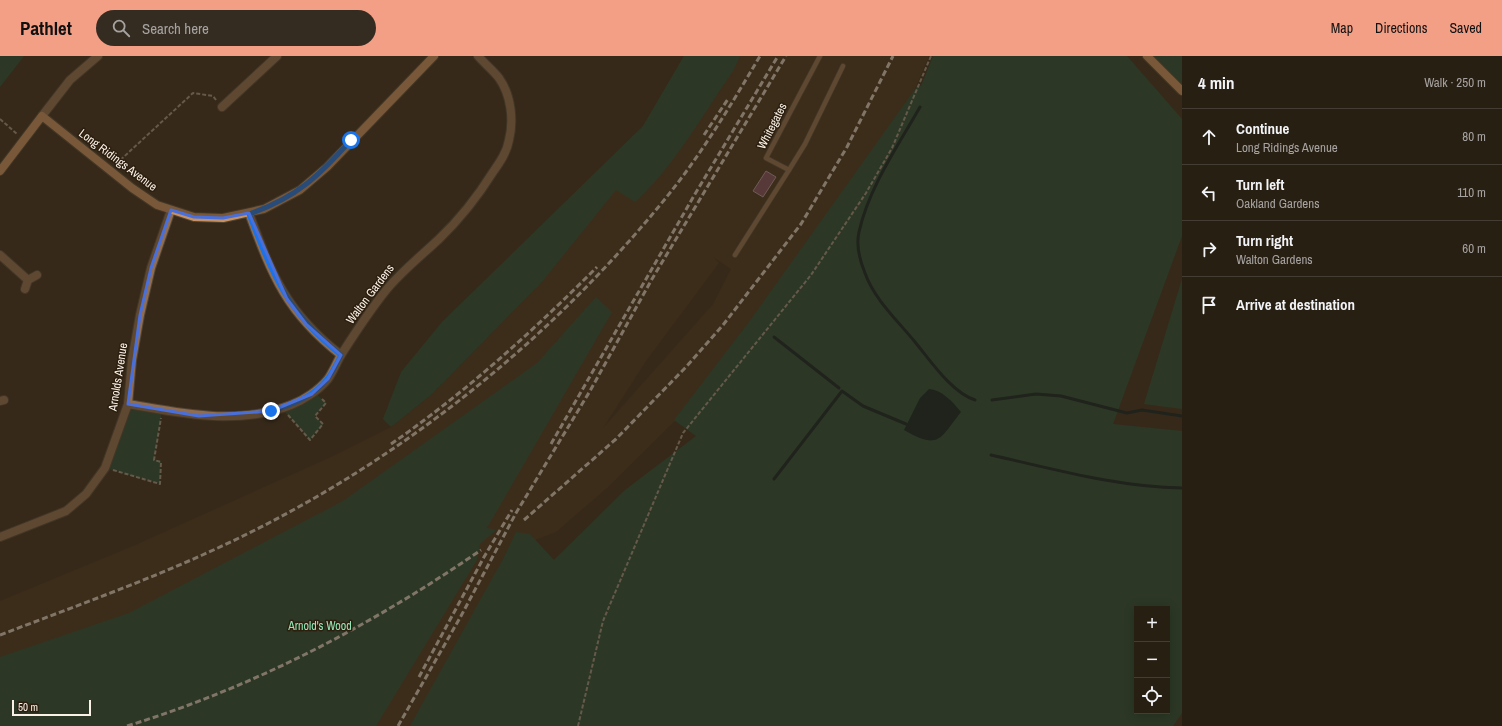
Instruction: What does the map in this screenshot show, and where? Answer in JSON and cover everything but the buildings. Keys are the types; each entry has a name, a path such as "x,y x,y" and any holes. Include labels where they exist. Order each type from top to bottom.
{"street":[{"path":"0,171 70,80 98,56"},
{"path":"222,107 277,56"},
{"name":"Long Ridings Avenue","path":"42,116 157,205 194,216 224,218 249,214 264,209 300,190 327,167 434,56"},
{"name":"Walton Gardens","path":"128,404 162,411 199,416 252,414 291,405 314,392 328,379 341,355 386,290 406,268 459,218 476,197 503,158 512,127 507,93 498,78 478,56"},
{"path":"1147,56 1182,91"},
{"name":"Arnolds Avenue","path":"0,537 66,511 86,494 105,468 128,404 140,315 151,268 171,210"},
{"path":"249,214 275,278 287,299 306,324 323,341 341,355"},
{"path":"0,255 28,280"},
{"path":"25,289 28,280 37,275"}],"lane":[{"name":"Whitegates","path":"789,170 766,158 820,56"},
{"path":"735,255 805,144 843,66"}],"path":[{"path":"578,726 604,621 683,433 811,275 866,193 892,148 931,56"},
{"path":"110,170 193,93 213,96 222,107"},
{"path":"0,119 24,139"},
{"path":"284,407 286,414 310,440 323,424 315,416 326,403 314,392"},
{"path":"105,468 160,484 161,462 154,460 162,411"}],"highlighted area":[{"path":"171,210 194,217 223,218 249,213 287,299 306,324 341,355 328,379 312,394 271,411 199,416 128,404 140,315 151,268"}],"shaded area":[{"path":"684,56 929,56 901,121 715,381 607,488 556,532 527,543 412,726 0,726 0,601 133,546 331,457 391,427 431,395 541,283 643,126","holes":["713,257 731,269 713,304 603,428 646,361 719,263"]}],"green space":[{"path":"0,56 24,56 0,87"},
{"path":"684,56 740,56 733,71 663,173 635,202 616,190 541,283 431,395 391,427 383,419 401,372 442,322 643,126"},
{"path":"933,56 1127,56 1182,119 1182,236 1113,424 1182,431 1182,713 1173,726 410,726 503,559 516,532 530,534 554,560 625,490 696,436 674,420 749,322 918,85 921,86"},
{"path":"1147,56 1182,56 1182,91"},
{"path":"1182,279 1182,409 1144,404"},
{"name":"Arnold's Wood","path":"596,297 612,312 487,528 496,530 480,544 477,560 376,726 0,726 0,657 129,613 343,501 537,363"},
{"path":"314,392 326,403 315,416 323,424 310,440 286,413 284,407"},
{"path":"128,404 162,411 154,459 161,462 160,484 105,468"}],"water":[{"path":"929,389 943,394 961,412 943,435 937,439 925,440 904,430 920,398"}],"waterway":[{"path":"920,107 885,167 870,199 859,232 859,253 869,283 880,301 942,375 958,391 975,400"},
{"path":"774,337 839,388"},
{"path":"774,479 842,391 863,406 906,424"},
{"path":"992,400 1036,394 1061,396 1127,413 1142,410 1182,416"},
{"path":"991,455 1110,481 1158,487 1182,488"}],"railway":[{"path":"0,635 152,577 241,537 302,505 360,470 417,432 471,391 524,347 573,300 620,251 665,199 691,165 727,111 760,56"},
{"path":"551,444 695,194 778,56"},
{"path":"398,726 461,616 516,513 590,391 652,279 786,56"},
{"path":"524,520 616,439 686,367 723,325 801,224 847,147 893,56"},
{"path":"704,135 728,99"},
{"path":"391,444 445,404 498,360 597,267"},
{"path":"419,677 484,557 512,510"},
{"path":"127,726 221,693 311,652 398,604 481,550"}],"route":[{"path":"271,411 291,405 312,394 328,379 341,355 323,341 306,324 287,299 275,278 249,214 264,209 300,190 327,167 351,140"}]}
